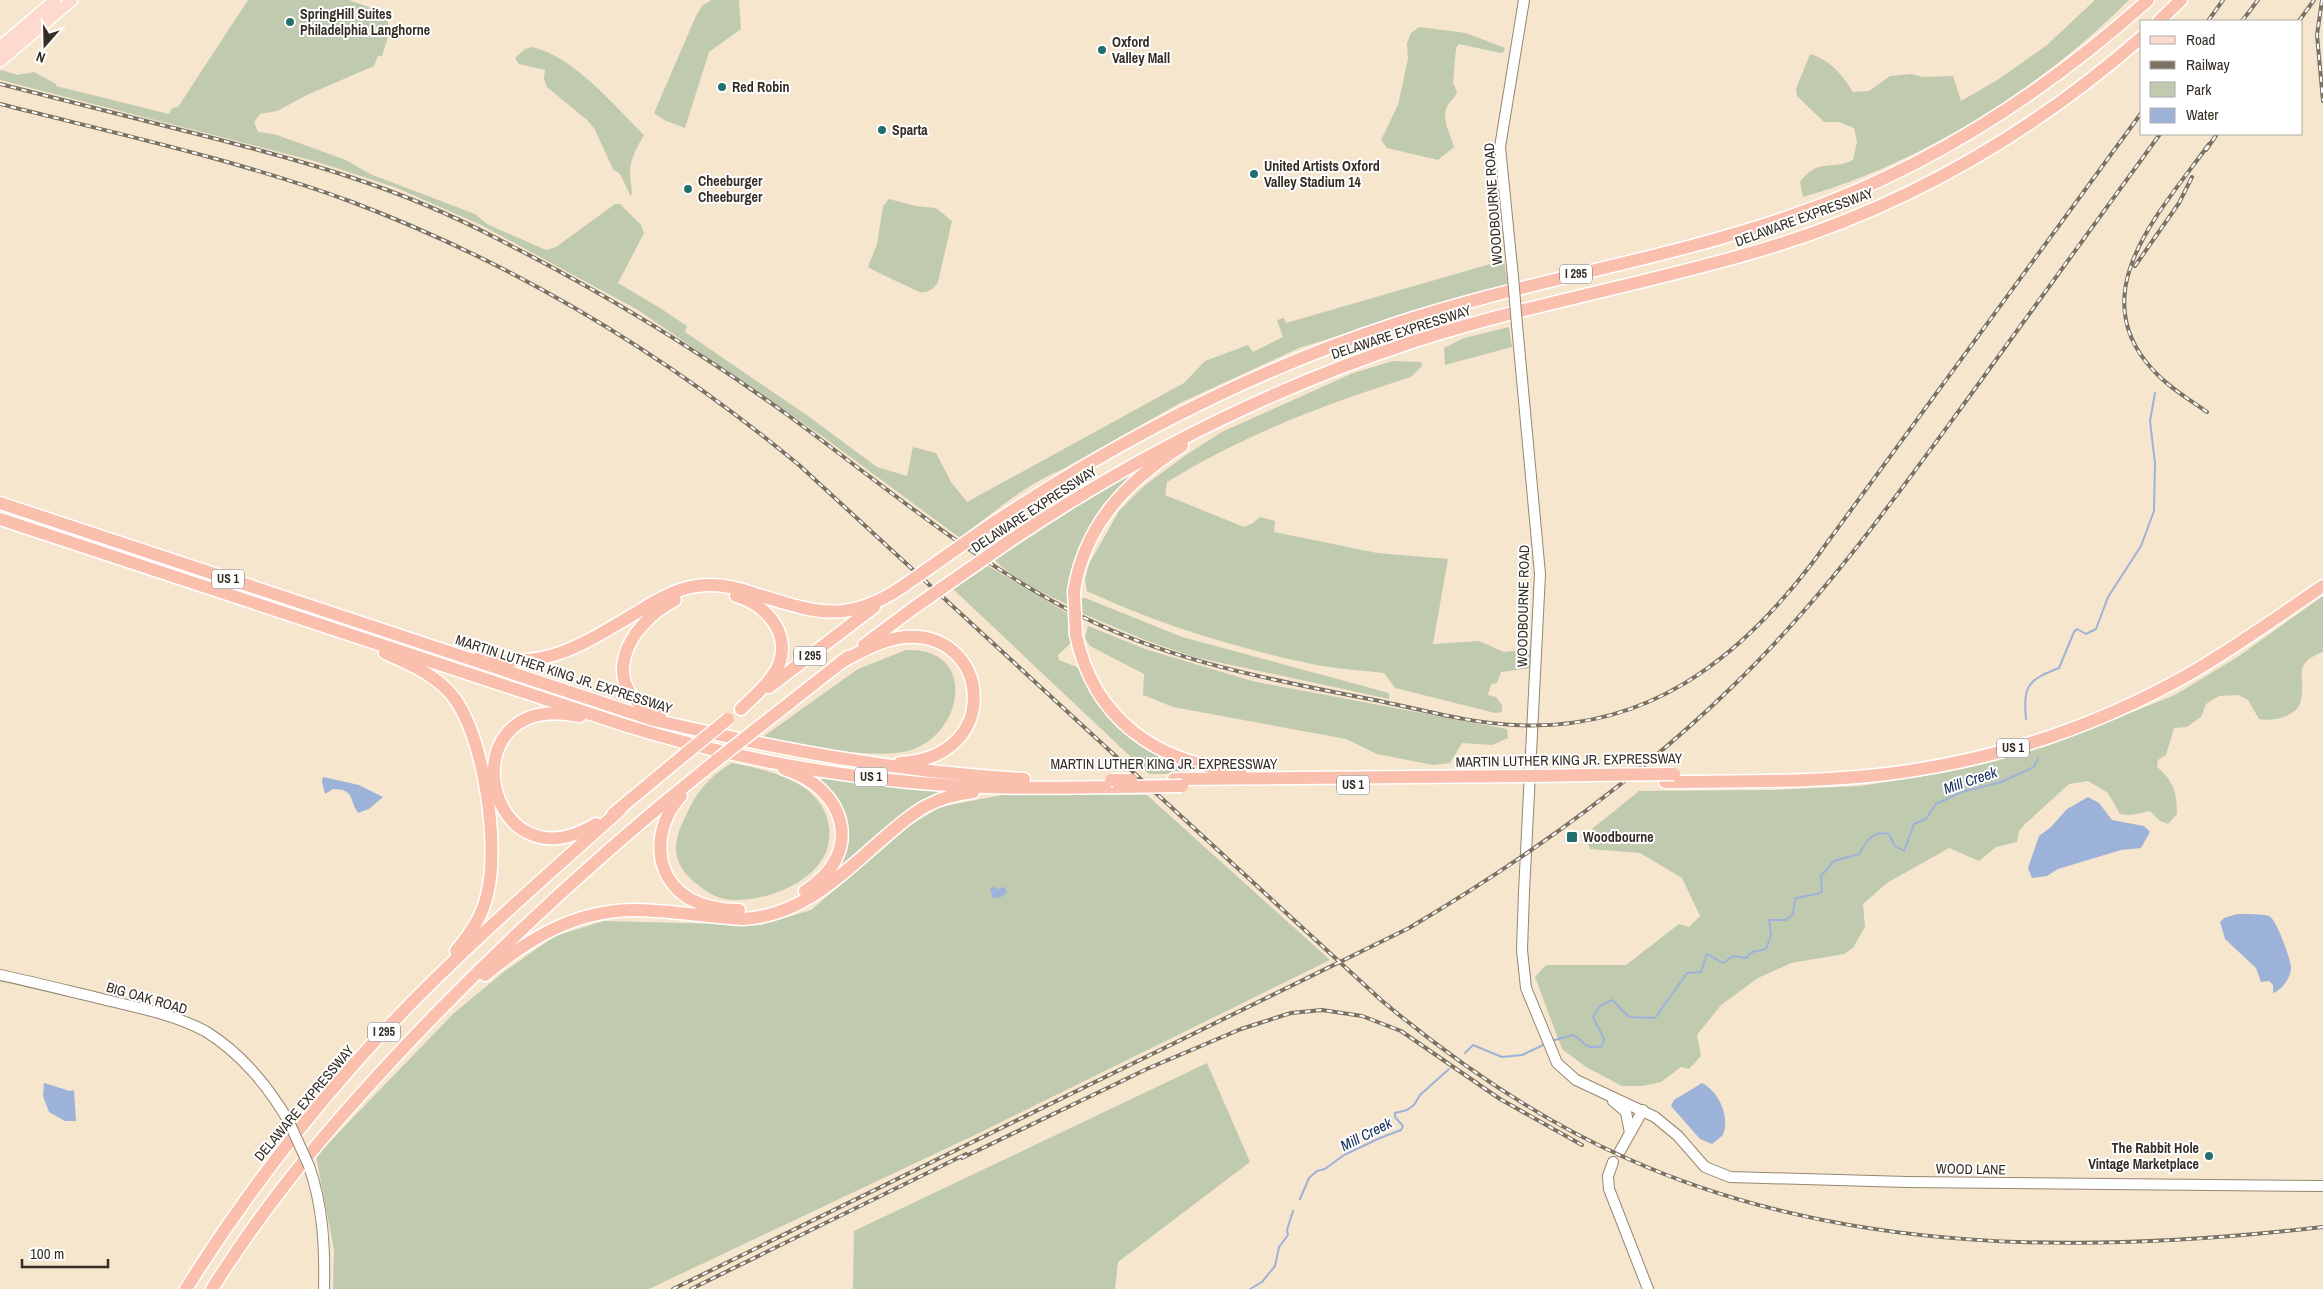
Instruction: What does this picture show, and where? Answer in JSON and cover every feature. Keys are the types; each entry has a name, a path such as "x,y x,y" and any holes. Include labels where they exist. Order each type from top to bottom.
{"highway":[{"name":"DELAWARE EXPRESSWAY","path":"186,1289 232,1218 274,1161 356,1062 413,1002 517,903 620,810 728,719 897,590 989,526 1056,482 1147,430 1227,390 1306,356 1437,311 1760,226 1816,207 1893,175 1971,133 2018,103 2087,54 2148,0"},
{"path":"2160,20 2181,0"},
{"name":"DELAWARE EXPRESSWAY","path":"714,762 841,662 915,607 1011,540 1128,467 1243,408 1325,373 1440,333 1744,255 1860,215 1932,182 2021,130 2084,85 2140,39"},
{"path":"1243,408 1156,463 1113,502 1089,540 1078,570 1074,591 1076,635 1085,668 1102,698 1123,724 1147,743 1166,753 1196,764 1289,778"},
{"path":"0,500 30,513"},
{"name":"MARTIN LUTHER KING JR. EXPRESSWAY","path":"0,503 616,709 685,727 776,748 868,764 1009,779 1115,783"},
{"name":"MARTIN LUTHER KING JR. EXPRESSWAY","path":"0,519 624,725 743,756 874,777 1001,787 1115,783 1530,779"},
{"name":"MARTIN LUTHER KING JR. EXPRESSWAY","path":"1178,783 1289,778 1670,778 1811,773 1873,768 1941,758 2022,738 2093,713 2168,678 2228,642 2323,577"},
{"path":"426,644 498,660 529,661 548,658 575,648 664,596 679,590 704,585 735,588 798,607 824,612 854,610 897,590"},
{"name":"MARTIN LUTHER KING JR. EXPRESSWAY","path":"1670,778 1804,780 1867,776 1943,765 2017,747 2096,719 2172,684 2226,652 2323,586"},
{"path":"685,727 649,711 638,702 626,685 622,669 627,646 641,625 661,608 682,597 712,592 740,597 758,606 776,624 782,646 780,662 770,679 741,709"},
{"path":"332,629 413,665 439,682 463,712 474,737 480,758 490,841 491,871 487,896 478,920 470,934 413,1002"},
{"path":"841,662 888,641 905,637 926,638 952,652 964,666 972,684 974,696 972,715 964,732 952,746 940,754 922,761 868,764"},
{"path":"620,810 574,835 554,838 536,835 520,827 504,810 495,793 492,773 494,760 503,741 515,727 532,717 551,713 566,714 624,725"},
{"path":"714,762 674,803 664,821 660,846 664,869 680,891 702,904 735,910 769,907 806,891 830,870 840,846 839,818 828,795 812,781 790,771 743,756"},
{"name":"I 295","path":"212,1289 293,1173 353,1103 431,1020 488,961 557,896 635,827 714,762"},
{"path":"431,1020 517,949 564,924 594,915 623,911 743,918 781,912 819,892 924,806 948,796 1001,787"}],"main road":[{"path":"0,47 55,0"},
{"path":"0,61 72,0"},
{"name":"WOODBOURNE ROAD","path":"1524,0 1500,147 1540,574 1524,892 1523,973 1530,1001 1557,1063 1576,1080 1643,1110"},
{"name":"BIG OAK ROAD","path":"0,974 140,1008 194,1026 219,1041 243,1062 270,1092 289,1122 317,1188 322,1218 324,1289"},
{"path":"1598,1090 1626,1112 1630,1133"},
{"path":"1620,1151 1643,1110"},
{"name":"WOOD LANE","path":"1643,1110 1678,1136 1705,1167 1730,1177 1914,1182 2323,1186"},
{"path":"1613,1162 1608,1176 1609,1189 1648,1289"}],"green space":[{"path":"248,0 349,0 388,14 388,26 391,27 382,56 378,56 374,66 309,94 277,111 260,114 254,122 258,132 274,134 346,160 370,174 475,214 487,224 546,250 556,247 615,204 620,204 641,225 644,233 618,283 687,326 685,332 808,416 877,467 907,476 913,447 936,453 951,482 967,502 1184,383 1205,361 1248,345 1253,352 1283,337 1277,320 1284,318 1286,323 1504,260 1508,287 1433,306 1299,348 1180,403 1035,483 1009,500 960,538 822,436 638,310 481,225 397,188 318,162 0,80 0,71 2,70 17,75 34,72 56,84 56,86 169,114 172,108 178,107"},
{"path":"711,0 739,0 741,29 709,52 685,128 664,120 654,113 696,16 702,6"},
{"path":"2095,0 2129,0 2058,63 2019,92 1978,118 1936,143 1892,164 1848,182 1803,197 1800,182 1807,174 1819,167 1839,165 1853,160 1857,142 1854,128 1839,122 1824,122 1797,96 1796,89 1810,54 1824,60 1835,68 1853,92 1869,91 1890,76 1911,74 1923,77 1953,76 1961,101 1999,79 2047,45"},
{"path":"1419,27 1466,33 1505,48 1504,52 1500,53 1459,44 1456,48 1453,83 1457,92 1448,105 1445,115 1454,147 1438,160 1387,148 1381,140 1398,105 1408,59 1407,43 1411,33"},
{"path":"533,47 564,61 579,72 644,135 631,163 631,197 620,174 613,169 594,128 547,87 544,79 545,70 519,64 515,58 525,49"},
{"path":"889,199 916,206 936,208 952,221 938,282 933,289 920,292 868,267 877,244 883,206"},
{"path":"1509,327 1512,347 1445,365 1444,348 1464,338"},
{"path":"1393,361 1421,362 1422,366 1411,377 1347,398 1285,422 1225,450 1167,482 1165,495 1244,527 1260,517 1275,521 1274,532 1377,553 1448,559 1433,644 1479,641 1504,652 1532,649 1531,668 1501,672 1497,683 1491,684 1488,695 1496,697 1502,705 1502,712 1495,713 1395,688 1384,673 1321,666 1226,643 1141,614 1087,591 1085,579 1089,564 1119,511 1144,486 1186,455 1222,432 1353,373"},
{"path":"1159,457 1107,504 1070,606 1021,580 995,560 1113,483"},
{"path":"988,566 1069,614 1073,641 1058,655 1059,660 1082,669 1098,701 1187,766 1186,774 1149,774 953,589"},
{"path":"2323,596 2323,652 2307,661 2303,666 2301,700 2295,711 2284,717 2264,720 2259,719 2248,700 2238,695 2219,696 2206,704 2201,717 2187,727 2174,728 2166,755 2158,760 2157,767 2171,783 2175,793 2177,814 2168,824 2160,821 2150,811 2131,815 2120,814 2108,793 2088,781 2069,784 2024,825 2019,831 2017,842 1996,847 1979,861 1949,848 1887,883 1863,904 1865,927 1853,948 1844,954 1791,963 1758,978 1721,1005 1697,1035 1701,1056 1689,1069 1681,1067 1661,1082 1642,1086 1622,1086 1586,1067 1562,1049 1535,977 1546,965 1626,965 1679,924 1689,927 1700,916 1682,878 1640,853 1590,849 1587,841 1592,829 1639,791 1775,790 1860,786 1937,774 1989,763 2050,745 2175,695 2236,658"},
{"path":"1081,598 1182,637 1389,693 1389,699 1194,657 1145,640 1079,612"},
{"path":"1088,626 1145,649 1252,681 1507,729 1508,738 1492,745 1462,743 1450,763 1433,765 1377,754 1346,739 1173,707 1143,695 1144,674 1090,646 1085,638"},
{"path":"906,650 929,653 945,662 953,676 955,692 952,710 943,727 929,741 911,750 879,754 858,753 760,739 858,669"},
{"path":"732,763 772,772 798,784 818,801 825,813 829,833 826,850 817,866 804,878 787,888 749,899 731,900 719,898 703,889 684,871 676,853 678,833 696,797 714,776"},
{"path":"822,778 955,792 823,885 845,833 820,782"},
{"path":"1007,794 1147,795 1330,960 981,1132 649,1289 333,1289 334,1250 316,1156 453,1014 505,971 555,936 604,921 761,925 811,910 911,825 940,807"},
{"path":"1207,1063 1250,1162 1118,1262 1115,1289 853,1289 854,1231"}],"water":[{"path":"323,777 359,785 383,797 369,809 358,813 350,796 345,791 333,789 325,794 322,782"},
{"path":"2088,797 2099,803 2112,820 2144,826 2150,832 2141,848 2121,850 2058,869 2047,876 2032,878 2028,868 2039,836 2051,827 2067,809"},
{"path":"992,886 998,889 1005,887 1007,893 999,898 993,898 990,890"},
{"path":"2237,914 2269,916 2276,924 2291,969 2287,980 2276,992 2273,993 2273,985 2269,981 2261,982 2256,968 2225,939 2220,922 2224,918"},
{"path":"44,1083 70,1091 74,1090 76,1121 65,1121 49,1112 43,1096"},
{"path":"1702,1083 1718,1098 1724,1113 1725,1128 1723,1135 1712,1144 1700,1139 1671,1106 1674,1100"}],"waterway":[{"name":"Mill Creek","path":"2026,719 2026,698 2030,685 2040,676 2059,668 2077,629 2086,634 2096,629 2108,597 2141,546 2154,511 2155,463 2150,421 2155,393"},
{"name":"Mill Creek","path":"1551,1041 1573,1035 1585,1045 1591,1047 1602,1046 1604,1039 1593,1017 1600,1006 1612,1000 1629,1017 1655,1018 1687,973 1701,972 1707,954 1723,963 1733,956 1746,958 1752,952 1766,949 1771,935 1769,920 1786,920 1793,914 1795,899 1822,892 1821,876 1834,861 1859,854 1867,841 1874,835 1883,833 1889,834 1895,846 1904,851 1914,824 1926,819 1936,804 1962,792 2001,782 2034,767 2038,758"},
{"name":"Mill Creek","path":"1465,1053 1473,1045 1502,1057 1522,1055 1543,1045"},
{"name":"Mill Creek","path":"1300,1199 1309,1178 1317,1171 1325,1169 1344,1155 1401,1130 1403,1126 1395,1117 1395,1113 1407,1110 1414,1105 1420,1095 1449,1069"},
{"name":"Mill Creek","path":"1250,1289 1262,1282 1275,1266 1279,1247 1288,1235 1287,1230 1293,1211"}],"railway":[{"path":"2209,20 2223,0"},
{"path":"2243,20 2258,0"},
{"path":"2300,20 2314,0"},
{"path":"2322,0 2317,35 2323,101"},
{"path":"0,84 236,144 348,176 421,203 494,237 570,277 682,343 754,391 936,526 1011,577 1091,621 1126,636 1198,661 1235,671 1433,713 1514,725 1561,724 1605,717 1646,703 1684,684 1720,659 1753,631 1784,598 1813,562 2140,115"},
{"path":"0,104 222,160 352,202 413,227 530,283 642,349 748,424 799,465 1381,1000 1438,1045 1498,1088 1593,1143 1626,1158 1709,1190 1794,1214 1881,1230 1969,1239 2058,1243 2235,1236 2323,1227"},
{"path":"673,1289 1409,928 1537,846 1618,786 1696,721 1733,686 1765,654 1825,587 1908,481 2159,135"},
{"path":"2206,150 2216,135"},
{"path":"2207,412 2172,387 2153,370 2133,341 2124,311 2127,281 2136,252 2152,224 2209,144"},
{"path":"2135,266 2179,203 2192,177"},
{"path":"962,1158 1149,1068 1241,1029 1291,1013 1322,1010 1362,1016 1401,1031 1500,1099 1582,1145"},
{"path":"691,1289 966,1154"}],"place":[{"name":"SpringHill Suites Philadelphia Langhorne","path":"290,22"},
{"name":"Oxford Valley Mall","path":"1102,50"},
{"name":"Red Robin","path":"722,87"},
{"name":"Sparta","path":"882,130"},
{"name":"United Artists Oxford Valley Stadium 14","path":"1254,174"},
{"name":"Cheeburger Cheeburger","path":"688,189"},
{"name":"Woodbourne","path":"1572,837"},
{"name":"The Rabbit Hole Vintage Marketplace","path":"2209,1156"}]}
